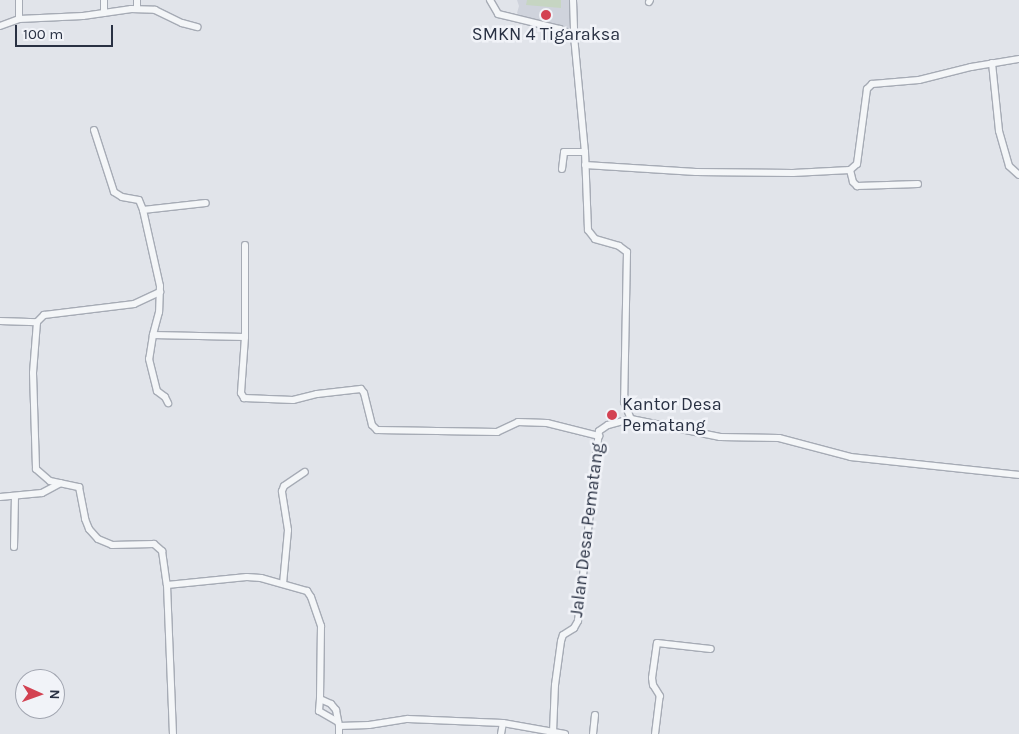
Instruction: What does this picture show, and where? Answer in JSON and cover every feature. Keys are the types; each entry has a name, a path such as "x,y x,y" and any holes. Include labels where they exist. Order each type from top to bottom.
{"street":[{"path":"19,0 19,19"},
{"path":"104,0 104,13"},
{"path":"137,0 137,9"},
{"path":"490,0 498,14 560,29 574,36"},
{"path":"573,0 574,36 585,152 588,230 595,239 619,246 627,252 624,402 631,419 720,438 779,438 851,457 1019,475"},
{"path":"0,26 19,19 30,20 137,9 161,11 182,24 197,27"},
{"path":"585,165 696,172 793,173 850,170 857,164 867,89 872,84 919,80 992,63 1019,59"},
{"path":"992,63 999,131 1009,166 1019,175"},
{"path":"94,130 114,192 122,197 139,200 143,210 160,292 159,312 148,353 157,391 168,404"},
{"path":"562,169 564,152 585,152"},
{"path":"850,170 852,182 858,186 918,184"},
{"path":"143,210 206,203"},
{"path":"245,245 245,337 241,393 244,398 293,400 317,394 360,389 364,393 372,425 377,430 497,432 513,423 524,422 547,424 598,436"},
{"path":"160,292 134,304 44,315 37,322 32,373 34,465 46,479 77,486 81,489 85,519 89,529 98,539 112,545 154,544 159,546 164,556 167,585 173,734"},
{"path":"0,321 37,322"},
{"path":"153,335 245,337"},
{"name":"Jalan Desa Pematang","path":"553,732 555,685 561,641 563,635 574,628 578,621 599,431 631,419"},
{"path":"283,584 288,530 282,491 284,486 305,472"},
{"path":"0,497 42,493 61,483"},
{"path":"14,547 15,496"},
{"path":"167,585 247,577 307,591 319,618 321,645 319,711 338,724 369,725 402,719 503,723 535,732 565,734"},
{"path":"655,734 660,696 652,678 657,643 711,649"},
{"path":"320,699 331,704 336,710 339,734"},
{"path":"593,734 595,715"},
{"path":"501,734 503,723"}],"shaded area":[{"name":"SMKN 4 Tigaraksa","path":"517,0 570,0 571,29 560,29 523,18 517,13 519,6"}],"green space":[{"path":"527,0 561,0 561,8 526,5"}],"place":[{"name":"SMKN 4 Tigaraksa","path":"546,15"},
{"name":"Kantor Desa Pematang","path":"612,415"}]}
